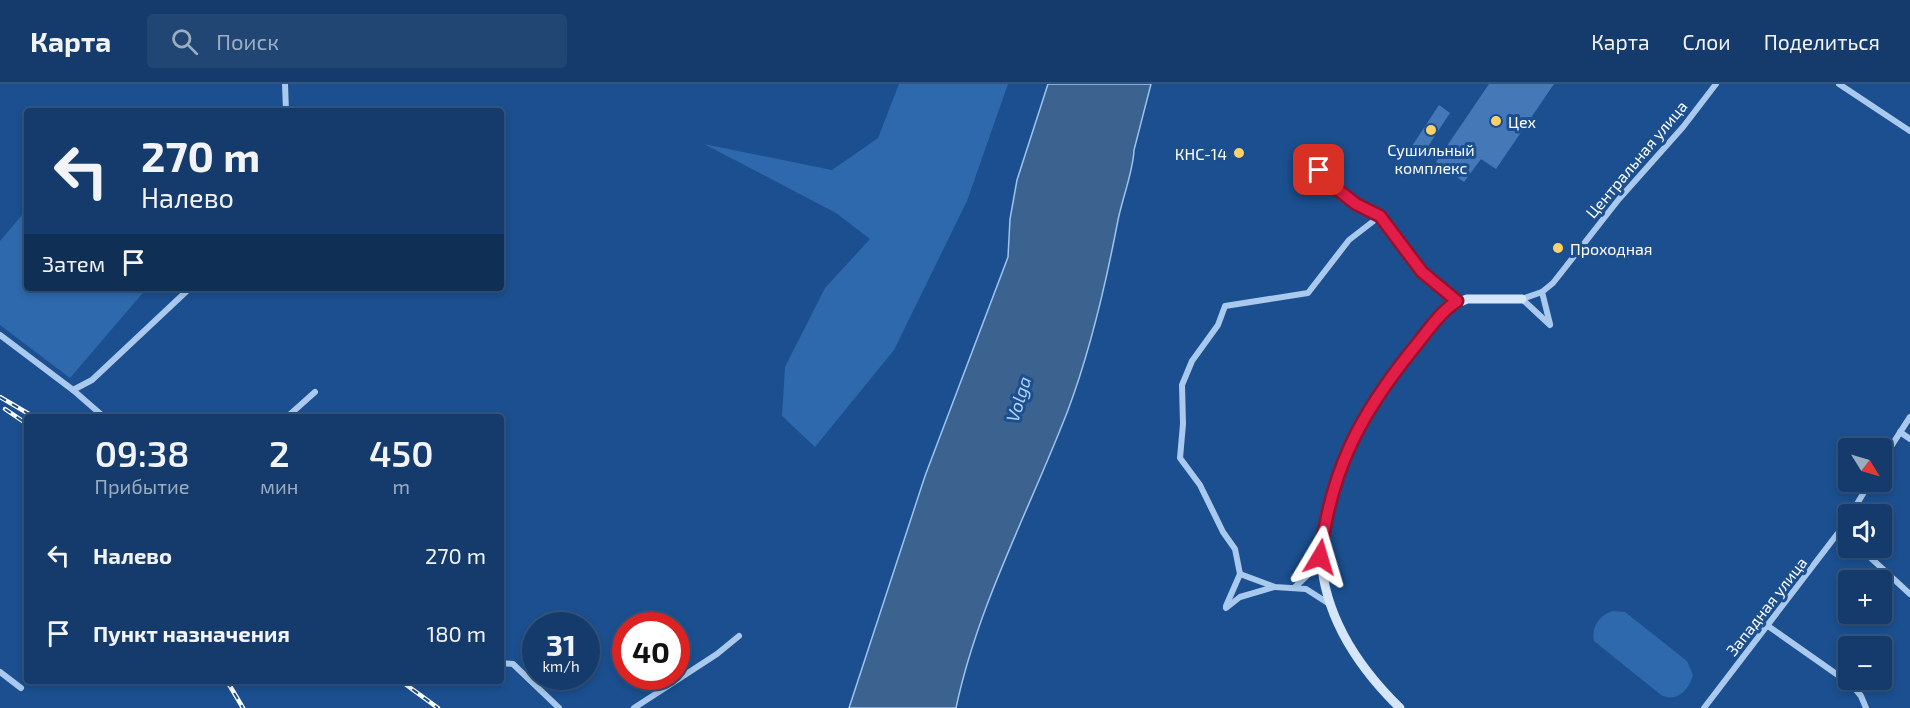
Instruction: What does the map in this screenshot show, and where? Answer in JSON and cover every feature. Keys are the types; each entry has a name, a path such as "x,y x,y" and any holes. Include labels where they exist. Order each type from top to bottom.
{"street":[{"path":"285,84 286,108"},
{"name":"Центральная улица","path":"1457,301 1522,299 1542,292 1568,267 1619,199 1683,127 1716,84"},
{"path":"1839,84 1910,131"},
{"path":"1295,587 1313,570 1320,557 1330,499 1358,427 1384,386 1438,318 1457,301 1422,272 1380,216 1356,204 1329,183 1319,170"},
{"path":"1332,605 1306,590 1295,587 1275,587 1240,597 1226,608 1240,574 1235,549 1223,532 1200,485 1180,458 1182,385 1191,361 1218,325 1225,306 1308,293 1349,240 1380,216"},
{"path":"73,390 92,380 187,291"},
{"path":"1522,299 1550,325 1542,292"},
{"path":"0,335 73,390 101,414"},
{"path":"290,414 315,392"},
{"path":"1892,445 1910,417"},
{"path":"1900,432 1910,439"},
{"name":"Западная улица","path":"1704,708 1838,536"},
{"path":"1320,557 1332,605 1345,642 1368,675 1400,708"},
{"path":"1871,558 1910,594"},
{"path":"1240,574 1275,587"},
{"path":"1768,626 1852,685 1861,696 1866,708"},
{"path":"634,708 717,654 739,636"},
{"path":"504,663 513,664 559,708"},
{"path":"0,672 21,688"}],"shaded area":[{"path":"899,84 1008,84 967,201 894,350 815,447 782,416 785,367 825,288 870,239 836,213 704,144 832,170 878,138"},
{"path":"24,213 24,291 144,291 70,378 0,325 0,241"},
{"path":"1612,611 1625,612 1687,661 1693,675 1681,694 1672,697 1661,695 1594,641 1593,636 1597,623"}],"water":[{"name":"Volga","path":"1048,84 1151,84 1103,292 1084,363 1068,410 977,631 956,708 849,708 925,476 1008,257 1010,219 1017,180"}],"building":[{"name":"Цех","path":"1489,84 1554,84 1496,169 1481,159 1464,182 1436,162"},
{"name":"Сушильный комплекс","path":"1439,105 1450,113 1423,154 1412,146"}],"railway":[{"path":"0,397 29,414"},
{"path":"5,409 24,422"},
{"path":"229,684 243,708"},
{"path":"405,684 438,708"}],"place":[{"name":"Цех","path":"1496,121"},
{"name":"Сушильный комплекс","path":"1431,130"},
{"name":"КНС-14","path":"1239,153"},
{"name":"Проходная","path":"1558,248"}],"route":[{"path":"1319,170 1329,183 1356,204 1380,216 1401,247 1422,272 1457,301 1438,318 1384,386 1358,427 1330,499 1320,557"}]}
